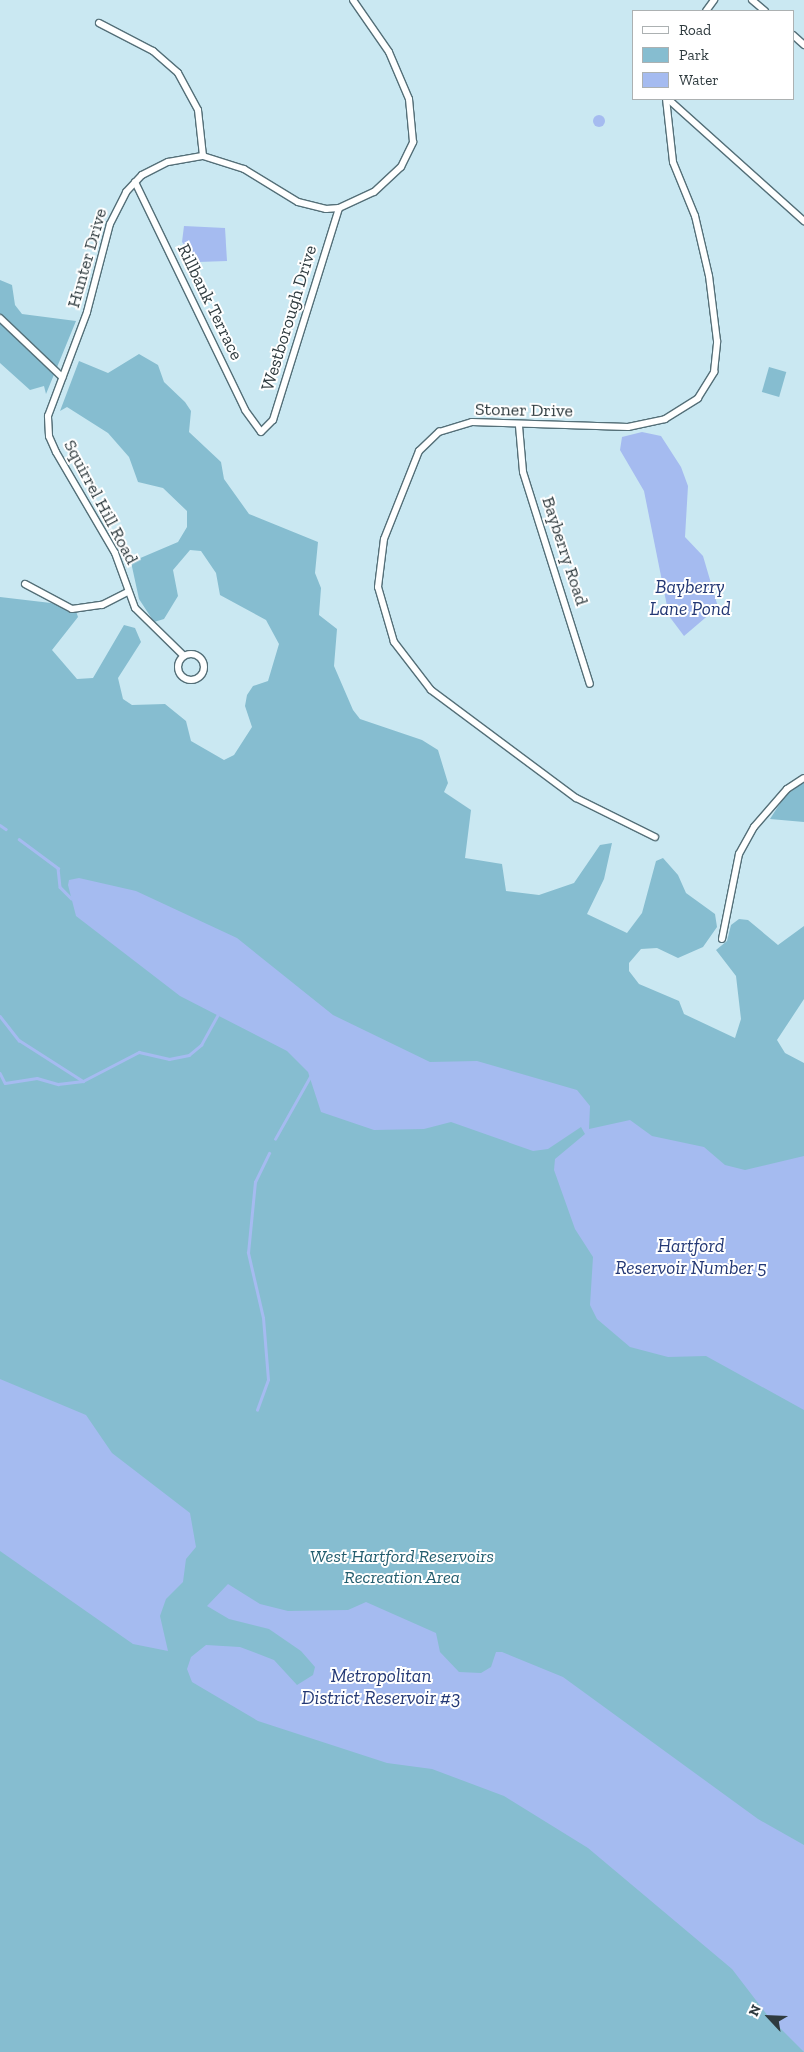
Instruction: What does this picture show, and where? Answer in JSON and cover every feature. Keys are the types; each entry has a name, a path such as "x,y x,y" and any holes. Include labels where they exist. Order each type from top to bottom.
{"street":[{"path":"339,208 388,181 401,167 412,142 412,113 399,71 354,0"},
{"path":"752,0 764,10"},
{"path":"99,23 153,51 178,73 198,110 203,156"},
{"path":"794,36 804,44"},
{"name":"Stoner Drive","path":"654,837 576,798 431,690 394,642 378,586 384,539 419,451 440,432 472,422 519,426 628,427 665,419 698,398 714,372 717,341 709,276 695,216 673,162 667,100"},
{"path":"668,100 804,221"},
{"name":"Hunter Drive","path":"62,378 93,292 110,224 136,182 168,162 203,156 244,169 298,202 339,208"},
{"name":"Rillbank Terrace","path":"136,182 245,410 261,432"},
{"name":"Westborough Drive","path":"261,432 273,420 339,208"},
{"path":"0,318 62,378"},
{"name":"Squirrel Hill Road","path":"25,584 72,609 102,605 128,592 115,553 49,436 48,416 62,378"},
{"name":"Bayberry Road","path":"519,426 523,472 590,684"},
{"path":"128,592 145,620 183,655"},
{"path":"190,654 202,662 198,679 191,681 180,674 183,655 190,654"},
{"path":"722,939 739,854 754,826 787,789 804,778"}],"green space":[{"path":"0,280 12,285 15,305 22,314 76,321 46,394 44,386 30,390 0,363"},
{"name":"West Hartford Reservoirs Recreation Area","path":"139,354 158,365 164,382 185,402 191,411 189,432 221,462 224,479 249,514 318,542 315,573 321,588 319,615 337,629 334,666 353,710 360,719 422,740 438,750 448,783 444,792 471,810 465,858 502,864 506,891 539,895 574,883 600,845 612,843 604,879 587,914 627,933 642,913 656,861 663,858 678,875 686,893 715,914 717,927 703,947 678,958 657,948 641,949 629,963 629,971 639,984 679,1001 684,1014 735,1038 741,1019 736,976 716,950 727,941 731,925 739,919 748,920 778,945 804,926 804,999 777,1040 785,1053 804,1063 804,2052 0,2052 0,597 51,603 76,611 78,617 52,650 77,679 93,678 124,625 135,628 141,642 118,678 123,699 132,705 165,704 186,721 191,741 224,760 234,755 252,727 245,706 247,695 253,686 268,681 279,644 266,620 220,595 216,573 201,551 190,550 173,570 178,596 164,619 154,622 139,599 131,562 178,542 187,527 187,511 163,488 138,482 129,457 108,433 67,407 60,411 79,361 108,373"},
{"path":"769,367 786,372 779,397 762,392"},
{"path":"804,781 804,822 770,819 784,797"}],"water":[{"path":"599,115 605,121 599,127 593,121"},
{"path":"184,226 225,228 227,261 198,262 182,242"},
{"name":"Bayberry Lane Pond","path":"642,432 661,436 681,467 688,486 685,537 703,556 718,607 684,636 669,616 644,491 620,450 622,437"},
{"name":"Hartford Reservoir Number 5","path":"79,878 136,891 237,938 333,1015 430,1062 477,1061 577,1090 590,1106 589,1129 630,1120 652,1136 704,1147 725,1165 745,1170 804,1156 804,1410 706,1356 668,1357 630,1347 597,1319 590,1305 593,1257 575,1229 554,1170 555,1159 585,1134 581,1127 548,1149 533,1151 451,1122 424,1129 374,1130 321,1112 308,1072 287,1051 180,996 76,916 68,885 69,880"},
{"path":"0,1379 86,1415 112,1453 190,1513 196,1547 186,1559 183,1582 166,1599 160,1616 168,1651 133,1644 0,1551"},
{"name":"Metropolitan District Reservoir #3","path":"228,1584 260,1604 288,1611 348,1610 366,1602 436,1633 440,1652 459,1672 481,1673 491,1667 496,1652 502,1652 563,1677 758,1819 804,1845 804,2052 768,2016 732,1969 588,1848 504,1796 432,1769 387,1763 258,1721 192,1682 187,1669 191,1657 206,1645 240,1647 274,1660 297,1685 313,1675 315,1667 301,1651 269,1629 229,1619 207,1606"}],"waterway":[{"path":"0,825 6,829"},
{"path":"19,839 58,868 60,887 71,898"},
{"path":"0,1016 19,1040 83,1081 139,1052 169,1059 189,1055 201,1045 219,1013"},
{"path":"0,1073 5,1083 37,1078 58,1084 83,1081"},
{"path":"275,1139 311,1075"},
{"path":"257,1410 268,1380 263,1318 248,1253 255,1182 269,1153"}]}
